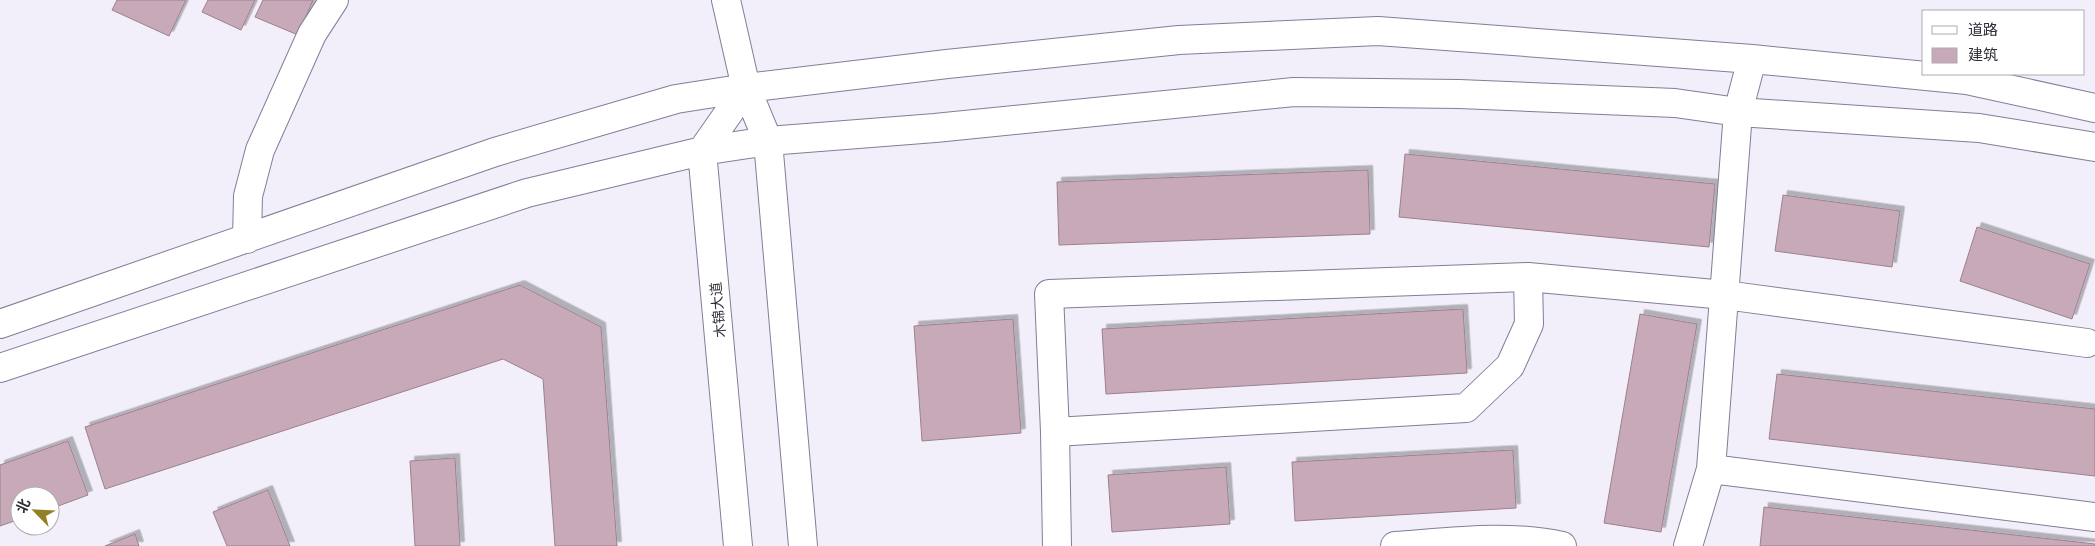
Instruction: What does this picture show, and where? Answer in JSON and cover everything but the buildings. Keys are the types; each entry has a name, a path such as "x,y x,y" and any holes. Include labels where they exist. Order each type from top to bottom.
{"street":[{"path":"247,239 248,196 260,150 312,34 334,0"},
{"path":"726,0 746,88 768,141 803,546"},
{"path":"0,324 496,152 676,99 746,88 947,64 1179,40 1378,31 1752,59 1967,80 2095,108"},
{"path":"1688,546 1711,469 1738,112 1752,59"},
{"path":"702,151 746,88"},
{"path":"0,368 527,193 702,151 768,141 935,128 1294,92 1460,94 1675,103 1738,112 1979,128 2095,146"},
{"name":"木锦大道","path":"702,151 738,546"},
{"path":"1055,432 1466,408 1510,366 1528,324 1528,277"},
{"path":"1057,546 1055,432 1049,294 1528,277 1725,295 2087,343"},
{"path":"1711,469 2095,518"},
{"path":"1394,546 1490,539 1538,540 1562,546"}]}
